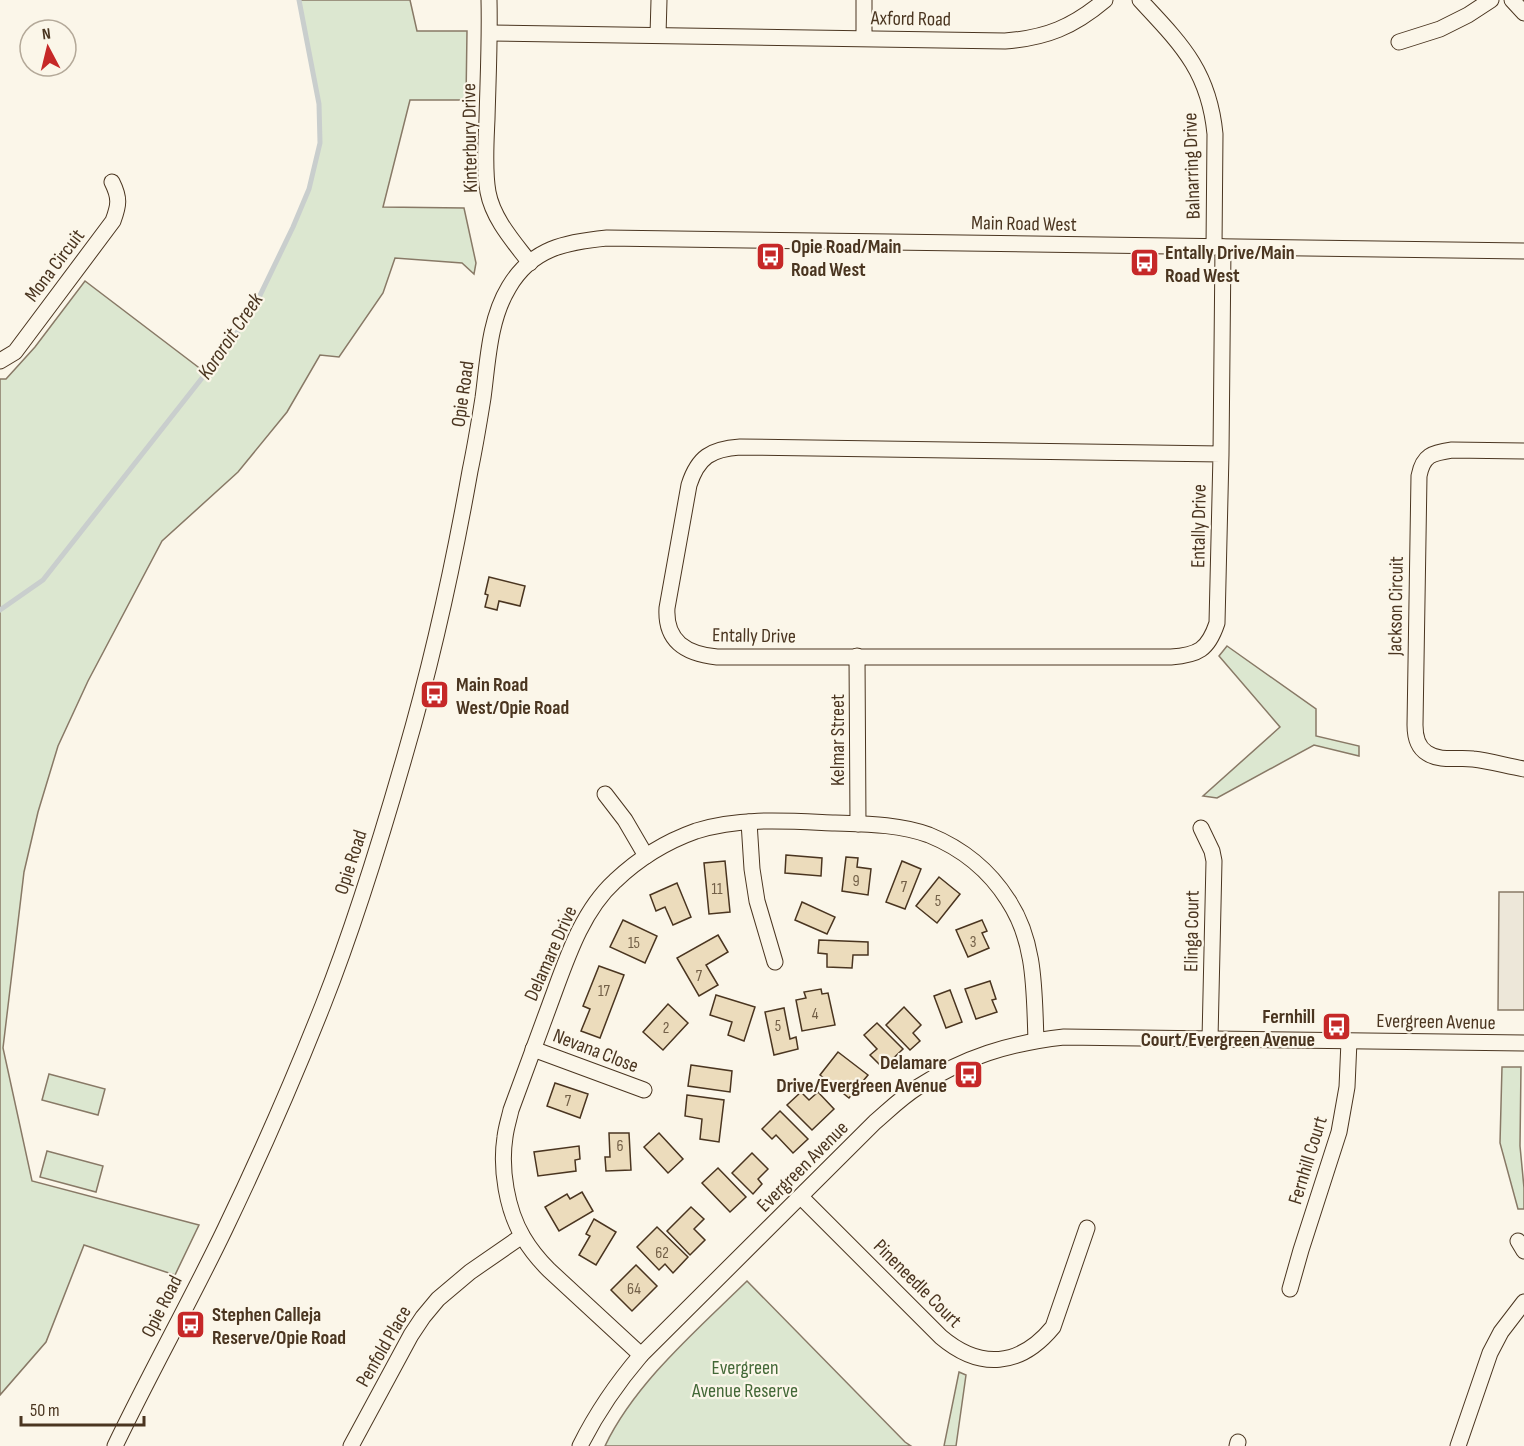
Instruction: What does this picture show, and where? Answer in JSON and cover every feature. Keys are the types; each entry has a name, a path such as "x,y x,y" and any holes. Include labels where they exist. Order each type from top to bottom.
{"street":[{"name":"Kinterbury Drive","path":"489,0 488,193 502,225 530,263"},
{"path":"658,35 659,0"},
{"path":"864,0 864,38"},
{"name":"Axford Road","path":"490,33 1005,41 1044,35 1063,28 1084,17 1104,0"},
{"name":"Balnarring Drive","path":"1140,0 1191,59 1202,77 1209,96 1214,116 1218,247"},
{"path":"1400,42 1440,29 1491,0"},
{"path":"1512,0 1524,13"},
{"name":"Mona Circuit","path":"0,361 15,352 113,221 118,207 118,194 112,182"},
{"name":"Main Road West","path":"530,263 555,246 607,238 1524,250"},
{"name":"Entally Drive","path":"1218,247 1221,454 1217,623 1203,648 1196,653 1171,657 717,657 703,656 685,649 671,633 668,624 668,608 689,485 699,463 705,456 719,449 740,447 1221,454"},
{"name":"Opie Road","path":"115,1446 246,1182 323,1005 354,920 406,752 436,641 465,503 496,318 516,276 530,263"},
{"name":"Jackson Circuit","path":"1524,451 1442,451 1433,454 1421,466 1414,725 1420,747 1432,756 1480,760 1524,769"},
{"name":"Kelmar Street","path":"857,656 858,824"},
{"path":"605,794 625,820 646,856"},
{"name":"Delamare Drive","path":"641,1354 536,1256 522,1236 513,1212 506,1189 504,1164 505,1138 511,1110 577,934 594,906 613,882 646,856 673,840 722,825 790,821 858,824 909,829 928,835 966,855 982,868 1009,900 1029,948 1036,1040"},
{"path":"749,822 757,901 775,962"},
{"name":"Elinga Court","path":"1201,828 1212,851 1214,861 1210,1039"},
{"name":"Evergreen Avenue","path":"580,1446 612,1390 641,1354 875,1122 916,1088 974,1058 1005,1047 1064,1037 1524,1043"},
{"name":"Fernhill Court","path":"1290,1289 1339,1132 1347,1087 1349,1041"},
{"name":"Nevana Close","path":"533,1048 644,1090"},
{"name":"Pineneedle Court","path":"801,1197 952,1347 963,1353 990,1360 1017,1356 1042,1340 1053,1327 1087,1228"},
{"name":"Penfold Place","path":"351,1446 406,1343 423,1317 438,1299 470,1272 522,1236"},
{"path":"1458,1446 1490,1353 1501,1332 1524,1302"}],"green space":[{"path":"299,0 410,0 417,31 467,31 466,100 410,100 383,207 464,208 476,263 474,274 462,263 395,258 383,293 339,357 320,355 287,412 238,472 162,541 88,681 58,746 38,812 24,872 3,1048 32,1181 199,1225 175,1275 84,1245 46,1342 0,1395 0,379 6,379 35,347 85,281 206,373 251,314 309,189 320,143 319,104"},
{"path":"1227,646 1316,709 1316,736 1359,746 1359,756 1314,745 1217,798 1203,796 1280,727 1219,656"},
{"path":"1502,1067 1521,1067 1520,1146 1524,1209 1518,1209 1500,1143"},
{"path":"49,1074 105,1089 98,1115 42,1100"},
{"path":"47,1151 103,1166 96,1192 40,1177"},
{"name":"Evergreen Avenue Reserve","path":"747,1281 911,1446 605,1446 633,1401 668,1358"},
{"path":"959,1372 966,1375 956,1446 944,1446"}],"shaded area":[{"path":"1499,892 1524,892 1524,1010 1498,1010"}],"building":[{"path":"489,577 525,586 520,606 499,601 497,610 485,607"},
{"path":"786,855 822,858 821,876 785,873"},
{"path":"846,857 858,858 857,867 871,869 868,895 842,891"},
{"path":"725,861 730,912 709,914 704,863"},
{"path":"902,861 921,869 905,909 886,902"},
{"path":"939,877 960,894 937,923 916,906"},
{"path":"677,883 691,917 673,925 665,907 656,911 650,895"},
{"path":"802,902 835,917 827,934 795,920"},
{"path":"623,920 657,936 645,963 610,947"},
{"path":"982,920 987,931 982,933 989,948 968,957 956,930"},
{"path":"718,935 728,952 706,965 718,985 699,996 677,958"},
{"path":"819,940 868,942 868,955 853,955 852,968 827,967 827,954 818,953"},
{"path":"599,966 624,975 600,1038 581,1031 590,1009 583,1006"},
{"path":"990,981 996,999 992,1000 997,1012 976,1019 965,989"},
{"path":"821,989 822,994 828,993 835,1025 802,1031 796,1000 806,998 804,992"},
{"path":"950,990 962,1022 946,1028 934,996"},
{"path":"716,995 755,1007 744,1041 728,1035 732,1022 710,1015"},
{"path":"668,1004 688,1023 663,1050 643,1032"},
{"path":"904,1007 921,1025 913,1033 920,1041 910,1050 886,1025"},
{"path":"784,1008 790,1039 796,1037 798,1049 774,1055 765,1012"},
{"path":"877,1023 903,1049 883,1068 870,1055 877,1049 864,1035"},
{"path":"838,1052 868,1075 849,1098 820,1075"},
{"path":"691,1065 732,1071 730,1092 688,1086"},
{"path":"555,1083 588,1094 580,1118 547,1106"},
{"path":"801,1092 809,1100 818,1092 834,1109 812,1130 787,1105"},
{"path":"687,1095 724,1100 719,1142 700,1139 702,1119 685,1116"},
{"path":"780,1111 808,1139 793,1153 776,1135 772,1139 762,1129"},
{"path":"609,1133 629,1133 631,1170 606,1171 605,1157 610,1157"},
{"path":"659,1133 683,1159 668,1173 644,1147"},
{"path":"579,1146 580,1159 575,1160 576,1171 538,1176 534,1152"},
{"path":"752,1153 768,1169 758,1179 762,1184 753,1194 732,1173"},
{"path":"718,1168 746,1197 730,1212 702,1183"},
{"path":"582,1192 593,1211 559,1231 545,1207 567,1194 570,1199"},
{"path":"691,1207 704,1219 694,1229 705,1240 690,1255 667,1231"},
{"path":"594,1219 616,1232 596,1265 579,1255 590,1236 586,1234"},
{"path":"657,1227 688,1257 673,1273 665,1264 659,1270 637,1247"},
{"path":"636,1265 657,1286 632,1311 611,1290"}],"waterway":[{"name":"Kororoit Creek","path":"0,610 43,580 251,314 309,189 320,143 319,104 299,0"}],"place":[{"name":"Opie Road/Main Road West","path":"770,257"},
{"name":"Entally Drive/Main Road West","path":"1144,263"},
{"name":"Main Road West/Opie Road","path":"435,695"},
{"name":"Fernhill Court/Evergreen Avenue","path":"1336,1027"},
{"name":"Delamare Drive/Evergreen Avenue","path":"968,1074"},
{"name":"Stephen Calleja Reserve/Opie Road","path":"191,1325"}]}
